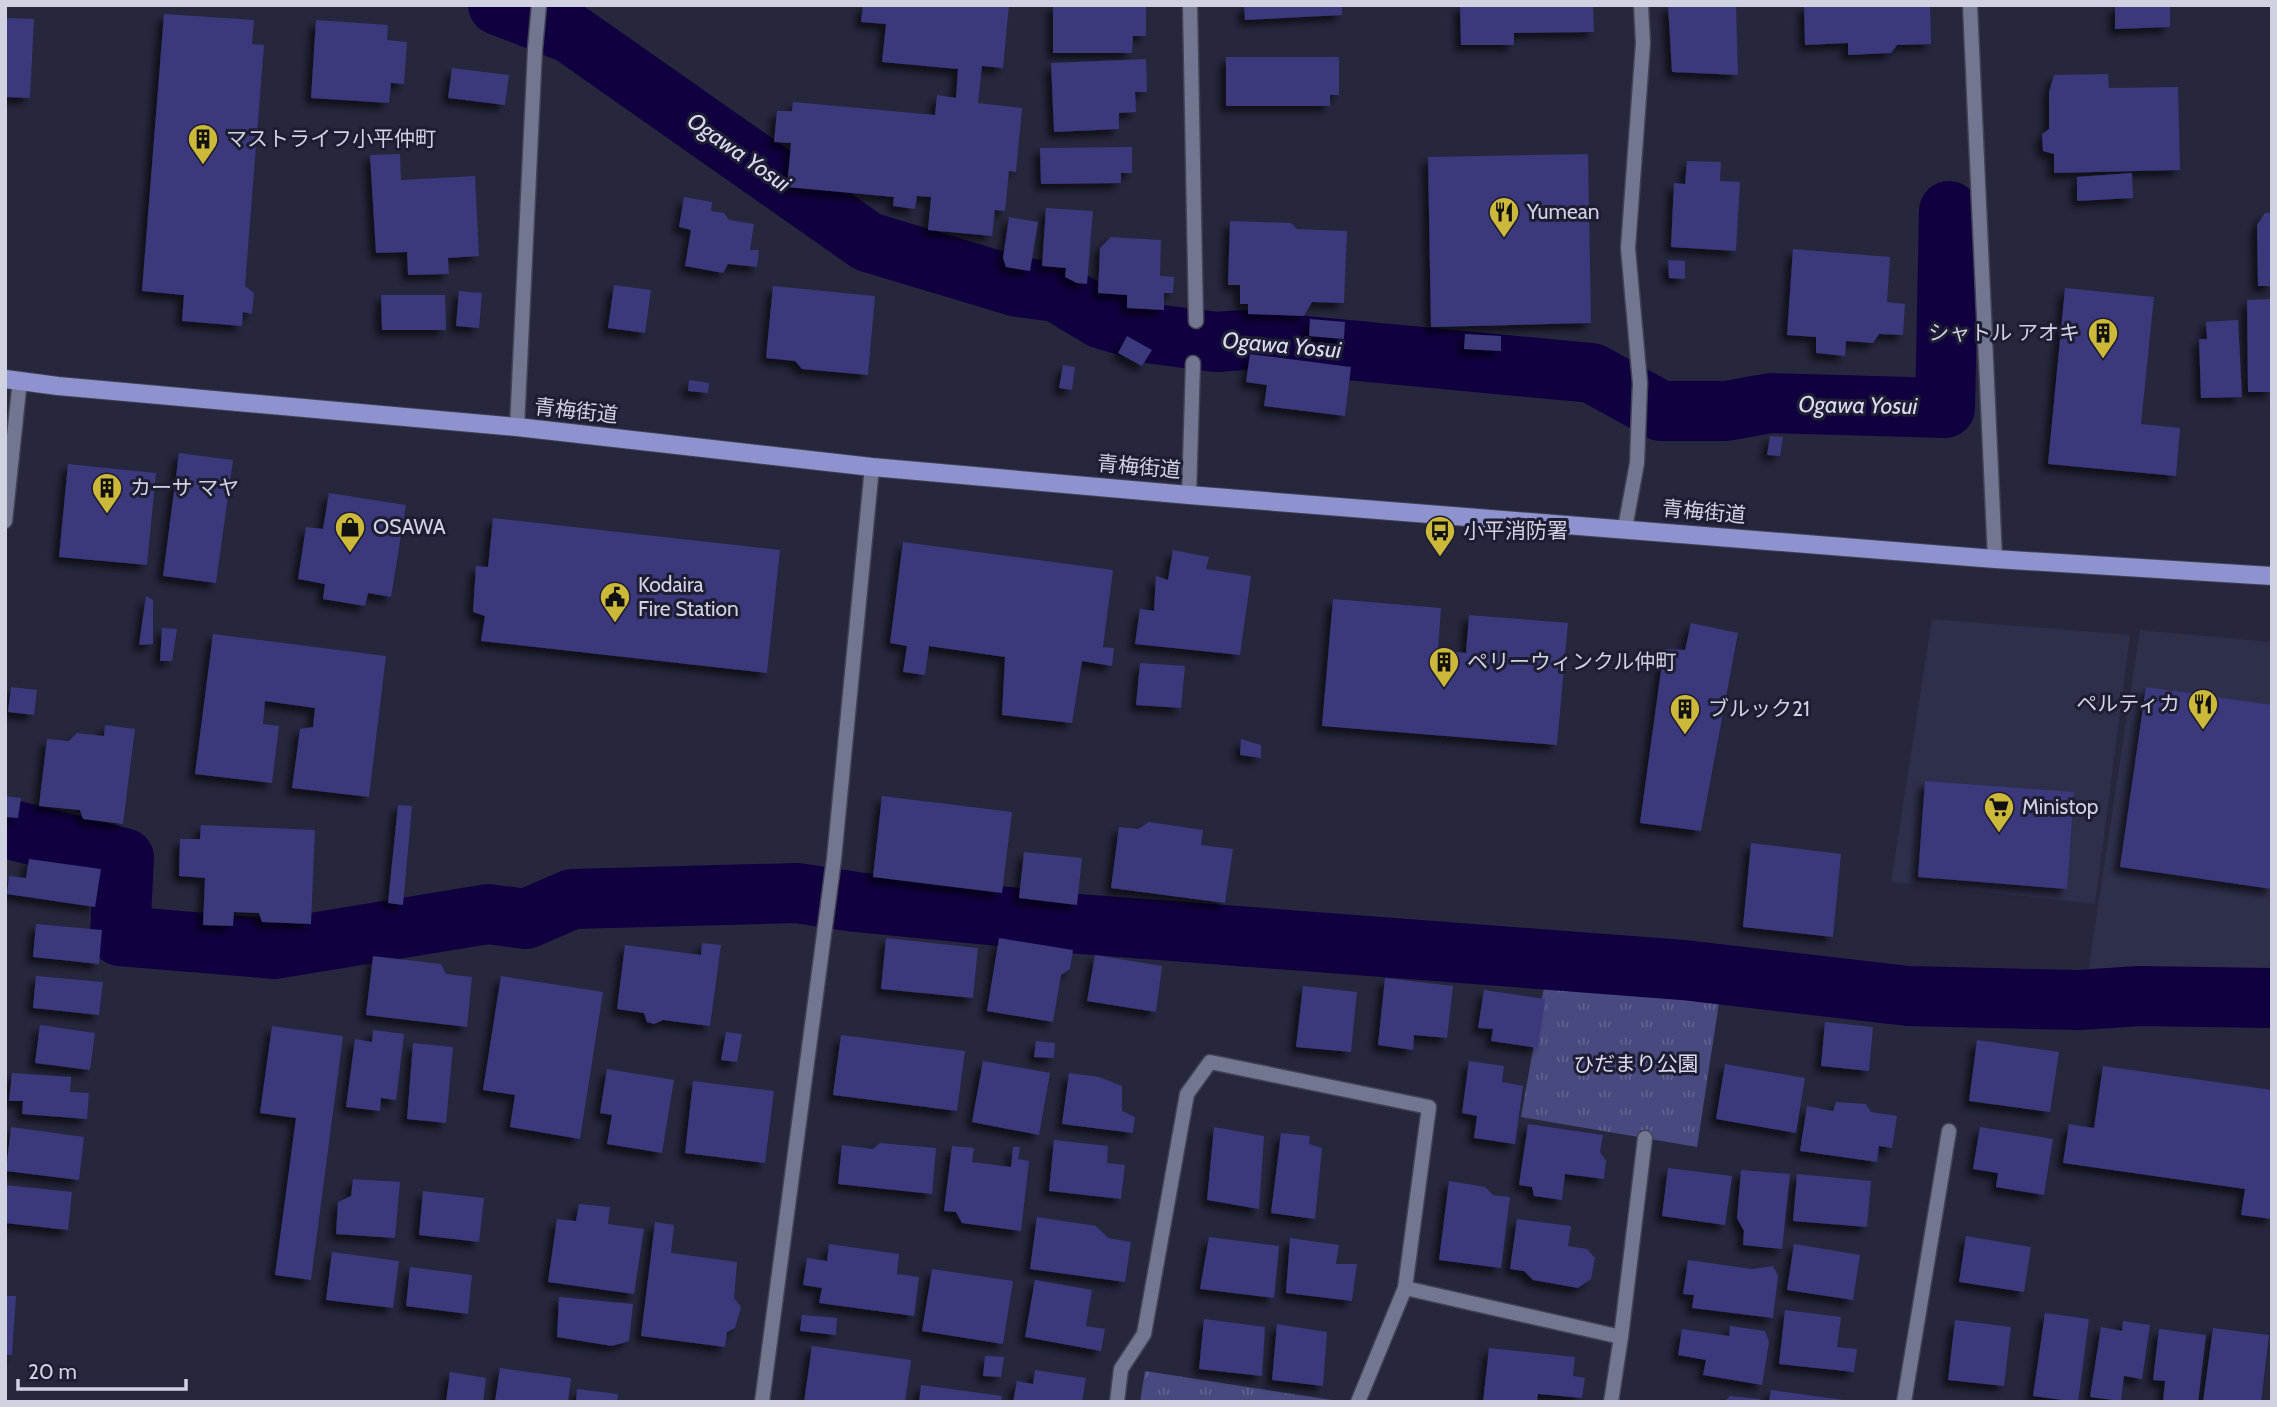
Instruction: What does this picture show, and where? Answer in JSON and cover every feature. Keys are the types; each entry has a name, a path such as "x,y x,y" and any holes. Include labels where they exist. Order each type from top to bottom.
{"main road":[{"name":"青梅街道","path":"13,380 517,427 872,467 1189,495 1995,559 2272,576"}],"street":[{"path":"517,427 539,5"},
{"path":"1190,5 1196,321"},
{"path":"1625,528 1637,463 1640,383 1629,248 1643,43 1641,5"},
{"path":"1970,5 1995,559"},
{"path":"1189,495 1193,363"},
{"path":"5,521 13,380"},
{"path":"762,1402 834,859 872,467"},
{"path":"1117,1402 1121,1369 1144,1334 1186,1094 1210,1062 1429,1107 1405,1288 1358,1402"},
{"path":"1904,1402 1950,1131"},
{"path":"1611,1402 1622,1337 1645,1138"},
{"path":"1405,1288 1622,1337"}],"shaded area":[{"path":"1932,619 2130,635 2095,904 1891,882"},
{"path":"2140,630 2272,642 2272,988 2086,986"}],"green space":[{"name":"ひだまり公園","path":"1544,987 1720,996 1697,1147 1521,1117"},
{"path":"1145,1371 1332,1400 1140,1402"}],"building":[{"path":"863,5 1009,5 1003,68 982,66 978,103 1022,108 1016,172 1009,171 1005,211 995,210 992,236 928,230 931,197 917,196 915,209 893,206 894,197 787,187 791,143 774,142 777,111 792,111 793,102 935,115 937,95 956,98 958,69 882,62 886,24 861,22"},
{"path":"1053,5 1146,5 1146,36 1133,36 1132,53 1053,53"},
{"path":"1244,5 1342,5 1342,15 1245,20"},
{"path":"1460,5 1593,5 1594,32 1514,33 1514,45 1461,45"},
{"path":"1668,5 1736,5 1738,75 1672,72"},
{"path":"1804,5 1930,5 1931,44 1897,45 1891,53 1848,55 1848,43 1805,45"},
{"path":"2115,5 2170,5 2170,27 2115,29"},
{"name":"マストライフ小平仲町","path":"164,14 254,20 252,44 264,45 245,286 254,293 252,314 243,312 242,326 182,321 184,295 142,291"},
{"path":"5,18 34,19 30,98 5,97"},
{"path":"316,20 388,25 387,40 407,42 404,84 391,83 389,103 311,98"},
{"path":"1226,57 1339,57 1339,95 1330,95 1330,106 1226,106"},
{"path":"1146,59 1147,92 1135,92 1136,112 1119,113 1119,129 1054,132 1051,63"},
{"path":"452,68 509,75 505,105 448,98"},
{"path":"2108,74 2109,88 2178,87 2180,170 2054,173 2054,154 2043,151 2042,134 2049,129 2049,92 2054,75"},
{"path":"1132,147 1132,173 1121,173 1121,183 1041,184 1040,148"},
{"path":"400,154 401,180 475,176 479,256 448,258 449,274 408,275 407,252 376,253 370,155"},
{"path":"1588,154 1591,323 1431,327 1428,157"},
{"path":"1687,161 1721,162 1720,181 1740,182 1736,251 1671,247 1674,183 1685,184"},
{"path":"2132,173 2133,198 2077,201 2077,177"},
{"path":"684,197 712,202 711,211 724,213 729,220 754,224 750,250 759,250 757,267 728,264 723,273 685,266 691,230 679,227"},
{"path":"1046,208 1093,211 1087,284 1065,277 1066,268 1042,266"},
{"path":"2265,213 2272,213 2272,286 2258,286 2257,225"},
{"path":"1009,217 1038,222 1030,271 1006,267 1003,258"},
{"path":"1230,221 1291,223 1297,229 1347,231 1344,303 1312,302 1304,316 1248,314 1248,304 1240,304 1240,285 1228,285"},
{"path":"1111,237 1161,240 1160,276 1174,277 1173,293 1164,293 1164,310 1127,308 1127,295 1098,293 1100,248"},
{"path":"1793,249 1890,257 1887,302 1905,304 1903,335 1879,334 1873,343 1846,341 1845,356 1816,353 1816,337 1787,335"},
{"path":"1668,260 1685,261 1685,279 1669,278"},
{"path":"614,285 651,290 645,333 608,328"},
{"path":"773,286 875,296 868,375 802,369 795,361 766,358"},
{"name":"シャトル アオキ","path":"2065,288 2154,297 2141,424 2180,428 2176,476 2048,464"},
{"path":"459,291 482,293 479,328 456,326"},
{"path":"381,295 445,295 446,330 382,330"},
{"path":"2272,299 2272,392 2248,392 2247,300"},
{"path":"1310,319 1345,322 1344,339 1309,336"},
{"path":"2238,320 2242,397 2201,398 2199,339 2207,339 2206,322"},
{"path":"1465,334 1501,336 1501,351 1464,349"},
{"path":"1127,336 1152,350 1142,366 1118,353"},
{"path":"1250,354 1351,367 1345,416 1264,406 1267,385 1246,382"},
{"path":"1063,365 1075,367 1072,390 1059,388"},
{"path":"689,380 709,383 708,393 688,391"},
{"path":"1770,436 1783,437 1780,456 1767,455"},
{"path":"179,453 233,460 216,583 163,576"},
{"name":"カーサ マヤ","path":"68,464 156,473 147,565 59,557"},
{"name":"OSAWA","path":"329,493 406,505 391,597 368,593 365,606 323,599 325,584 298,579 306,527 323,529"},
{"path":"493,518 780,550 767,673 481,641 485,616 473,612 476,566 488,567"},
{"path":"903,542 1113,570 1103,647 1114,648 1112,666 1082,661 1072,723 1002,715 1005,657 929,646 925,675 903,672 907,646 890,643"},
{"path":"1173,550 1209,557 1206,569 1251,576 1240,655 1135,644 1140,609 1154,611 1156,576 1168,580"},
{"path":"146,596 153,600 153,644 139,645"},
{"name":"ペリーウィンクル仲町","path":"1333,599 1441,608 1438,650 1466,653 1469,615 1568,623 1557,745 1322,726"},
{"name":"ブルック21","path":"1691,623 1738,633 1701,831 1640,823 1664,649 1685,650"},
{"path":"162,628 177,629 172,661 160,661"},
{"path":"213,634 386,656 369,797 292,788 300,729 313,727 315,708 265,701 263,724 279,726 272,783 195,774"},
{"path":"1140,663 1185,666 1181,708 1136,705"},
{"path":"11,687 37,690 34,715 8,712"},
{"path":"2146,687 2272,705 2272,889 2120,867"},
{"path":"105,725 135,729 123,824 83,819 80,810 39,806 47,739 69,741 77,733 104,736"},
{"path":"1241,739 1261,745 1261,758 1240,755"},
{"path":"1925,781 2074,792 2067,889 1918,877"},
{"path":"5,796 21,798 18,818 5,817"},
{"path":"882,796 1012,812 1002,893 873,877"},
{"path":"398,805 412,806 403,905 388,903"},
{"path":"1149,822 1203,830 1201,845 1233,849 1225,903 1111,888 1119,827 1138,829"},
{"path":"201,825 315,830 311,924 262,922 259,913 234,912 233,926 203,925 205,878 179,876 180,839 200,839"},
{"path":"1751,843 1841,854 1833,937 1743,927"},
{"path":"1024,852 1082,858 1077,905 1019,898"},
{"path":"29,859 101,869 95,907 7,894 9,876 26,878"},
{"path":"36,924 102,930 99,964 33,957"},
{"path":"886,938 978,948 973,998 881,989"},
{"path":"999,938 1073,950 1070,969 1061,975 1053,1022 987,1011"},
{"path":"702,943 721,945 710,1026 663,1020 654,1024 647,1022 644,1013 617,1009 625,945 701,955"},
{"path":"1095,955 1162,966 1156,1012 1087,1001"},
{"path":"373,956 441,964 446,974 472,977 467,1027 366,1015"},
{"path":"36,976 103,982 99,1015 33,1008"},
{"path":"501,976 603,992 580,1139 510,1127 515,1095 483,1090"},
{"path":"1385,978 1453,986 1447,1038 1414,1035 1413,1050 1378,1045"},
{"path":"1303,986 1357,992 1351,1052 1296,1047"},
{"path":"1484,990 1545,999 1538,1048 1491,1041 1493,1029 1478,1028"},
{"path":"1825,1022 1873,1027 1869,1071 1821,1066"},
{"path":"40,1025 95,1033 90,1070 35,1063"},
{"path":"272,1026 343,1036 311,1280 275,1275 296,1118 260,1113"},
{"path":"373,1030 404,1034 396,1100 381,1098 380,1111 346,1107 355,1039 372,1042"},
{"path":"726,1032 742,1034 737,1062 721,1060"},
{"path":"841,1035 965,1051 957,1111 833,1095"},
{"path":"1977,1040 2059,1052 2050,1112 1969,1101"},
{"path":"1036,1041 1055,1043 1054,1058 1034,1057"},
{"path":"413,1043 453,1047 446,1123 407,1119"},
{"path":"983,1061 1050,1073 1039,1135 972,1122"},
{"path":"1469,1061 1504,1066 1502,1082 1523,1086 1515,1144 1474,1138 1477,1116 1462,1113"},
{"path":"1725,1064 1805,1078 1796,1133 1716,1119"},
{"path":"2103,1066 2272,1090 2272,1219 2241,1215 2245,1189 2063,1163 2069,1124 2094,1128"},
{"path":"607,1069 674,1080 662,1153 607,1144 612,1115 600,1113"},
{"path":"12,1073 71,1077 70,1092 89,1093 87,1119 22,1114 23,1101 9,1101"},
{"path":"1069,1073 1099,1077 1122,1086 1122,1111 1135,1117 1133,1133 1062,1124"},
{"path":"693,1081 774,1091 765,1163 685,1153"},
{"path":"1836,1102 1866,1104 1871,1112 1897,1116 1892,1148 1879,1146 1877,1162 1800,1151 1807,1106 1833,1111"},
{"path":"1528,1124 1603,1135 1600,1152 1606,1161 1604,1179 1565,1174 1562,1200 1534,1196 1532,1187 1519,1185"},
{"path":"11,1127 84,1137 79,1180 6,1171"},
{"path":"1214,1127 1264,1136 1259,1209 1207,1200"},
{"path":"1980,1127 2053,1139 2044,1195 1996,1187 1998,1173 1973,1169"},
{"path":"1281,1133 1310,1136 1309,1144 1322,1148 1315,1219 1271,1213"},
{"path":"1054,1140 1108,1146 1107,1163 1125,1165 1121,1199 1049,1191"},
{"path":"880,1143 936,1148 932,1194 838,1184 842,1145 873,1149"},
{"path":"952,1146 974,1148 972,1162 1011,1167 1013,1147 1020,1147 1018,1159 1029,1161 1021,1231 962,1223 956,1212 944,1211"},
{"path":"1668,1168 1732,1176 1725,1225 1662,1216"},
{"path":"1741,1170 1790,1174 1782,1249 1743,1245 1744,1231 1737,1218"},
{"path":"1797,1174 1871,1181 1867,1227 1793,1221"},
{"path":"353,1179 400,1182 395,1238 336,1234 338,1202 351,1196"},
{"path":"1449,1181 1485,1187 1493,1195 1510,1197 1501,1268 1439,1260"},
{"path":"5,1185 72,1192 68,1230 5,1223"},
{"path":"423,1191 484,1198 479,1242 419,1235"},
{"path":"579,1204 610,1207 608,1224 644,1229 634,1294 548,1282 557,1219 576,1221"},
{"path":"1037,1217 1096,1226 1108,1238 1131,1242 1125,1282 1030,1269"},
{"path":"1517,1219 1571,1226 1568,1246 1587,1249 1595,1258 1591,1279 1578,1288 1533,1280 1524,1271 1510,1269"},
{"path":"655,1222 674,1225 671,1253 737,1262 734,1298 741,1307 735,1328 727,1332 725,1347 641,1336"},
{"path":"1966,1236 2031,1247 2024,1292 1959,1282"},
{"path":"1209,1237 1279,1246 1274,1298 1200,1289"},
{"path":"1290,1238 1339,1245 1336,1264 1357,1264 1352,1301 1286,1293"},
{"path":"829,1244 899,1254 897,1274 919,1277 914,1316 819,1303 822,1288 803,1285 807,1258 827,1261"},
{"path":"1794,1244 1860,1255 1853,1300 1787,1290"},
{"path":"332,1252 399,1261 393,1308 326,1300"},
{"path":"1688,1260 1752,1269 1773,1266 1778,1276 1773,1318 1692,1308 1694,1295 1683,1294"},
{"path":"410,1267 472,1275 468,1314 406,1306"},
{"path":"932,1269 1013,1281 1003,1344 922,1331"},
{"path":"1035,1280 1092,1290 1086,1326 1105,1329 1101,1351 1025,1337"},
{"path":"5,1296 16,1296 12,1355 5,1355"},
{"path":"559,1297 633,1304 629,1341 612,1346 557,1337"},
{"path":"1785,1310 1841,1317 1837,1347 1857,1349 1854,1372 1779,1364"},
{"path":"2045,1313 2089,1319 2078,1402 2033,1396"},
{"path":"802,1315 837,1318 836,1335 800,1331"},
{"path":"1204,1319 1265,1327 1262,1376 1199,1369"},
{"path":"1955,1320 2011,1327 2004,1386 1948,1380"},
{"path":"2123,1321 2150,1325 2142,1379 2124,1376 2121,1401 2090,1397 2101,1327 2122,1331"},
{"path":"1277,1324 1327,1332 1323,1386 1272,1380"},
{"path":"1730,1326 1765,1331 1769,1342 1762,1385 1703,1375 1706,1360 1678,1355 1682,1329 1729,1336"},
{"path":"2213,1328 2269,1335 2261,1402 2203,1402"},
{"path":"2159,1329 2206,1335 2198,1402 2163,1402 2165,1381 2153,1380"},
{"path":"812,1346 911,1360 905,1402 804,1402"},
{"path":"1489,1348 1575,1357 1573,1376 1585,1378 1582,1398 1538,1394 1537,1402 1483,1402"},
{"path":"985,1356 1004,1357 1001,1377 983,1376"},
{"path":"500,1368 571,1378 568,1402 495,1402"},
{"path":"1035,1370 1086,1378 1082,1402 1013,1402 1017,1381 1033,1384"},
{"path":"450,1372 486,1378 483,1402 446,1402"},
{"path":"921,1385 1002,1396 1001,1402 919,1402"},
{"path":"577,1389 618,1394 617,1402 576,1402"},
{"path":"1771,1390 1844,1400 1844,1402 1769,1402"},
{"path":"1730,1396 1760,1399 1759,1402 1724,1402"}],"waterway":[{"name":"Ogawa Yosui","path":"498,5 570,33 868,242 1018,287 1057,292 1102,319 1154,334 1216,342 1243,340 1592,373 1661,411 1726,411 1771,403 1945,408 1949,211"},
{"path":"5,828 124,858 120,936 275,949 488,914 526,919 572,899 797,893 856,902 1080,924 1683,970 1908,996 2080,1000 2139,996 2272,998"}],"place":[{"name":"マストライフ小平仲町","path":"203,166"},
{"name":"Yumean","path":"1504,239"},
{"name":"シャトル アオキ","path":"2103,360"},
{"name":"カーサ マヤ","path":"107,515"},
{"name":"OSAWA","path":"350,554"},
{"name":"小平消防署","path":"1440,558"},
{"name":"Kodaira Fire Station","path":"615,624"},
{"name":"ペリーウィンクル仲町","path":"1444,689"},
{"name":"ペルティカ","path":"2203,731"},
{"name":"ブルック21","path":"1685,736"},
{"name":"Ministop","path":"1999,834"}]}
